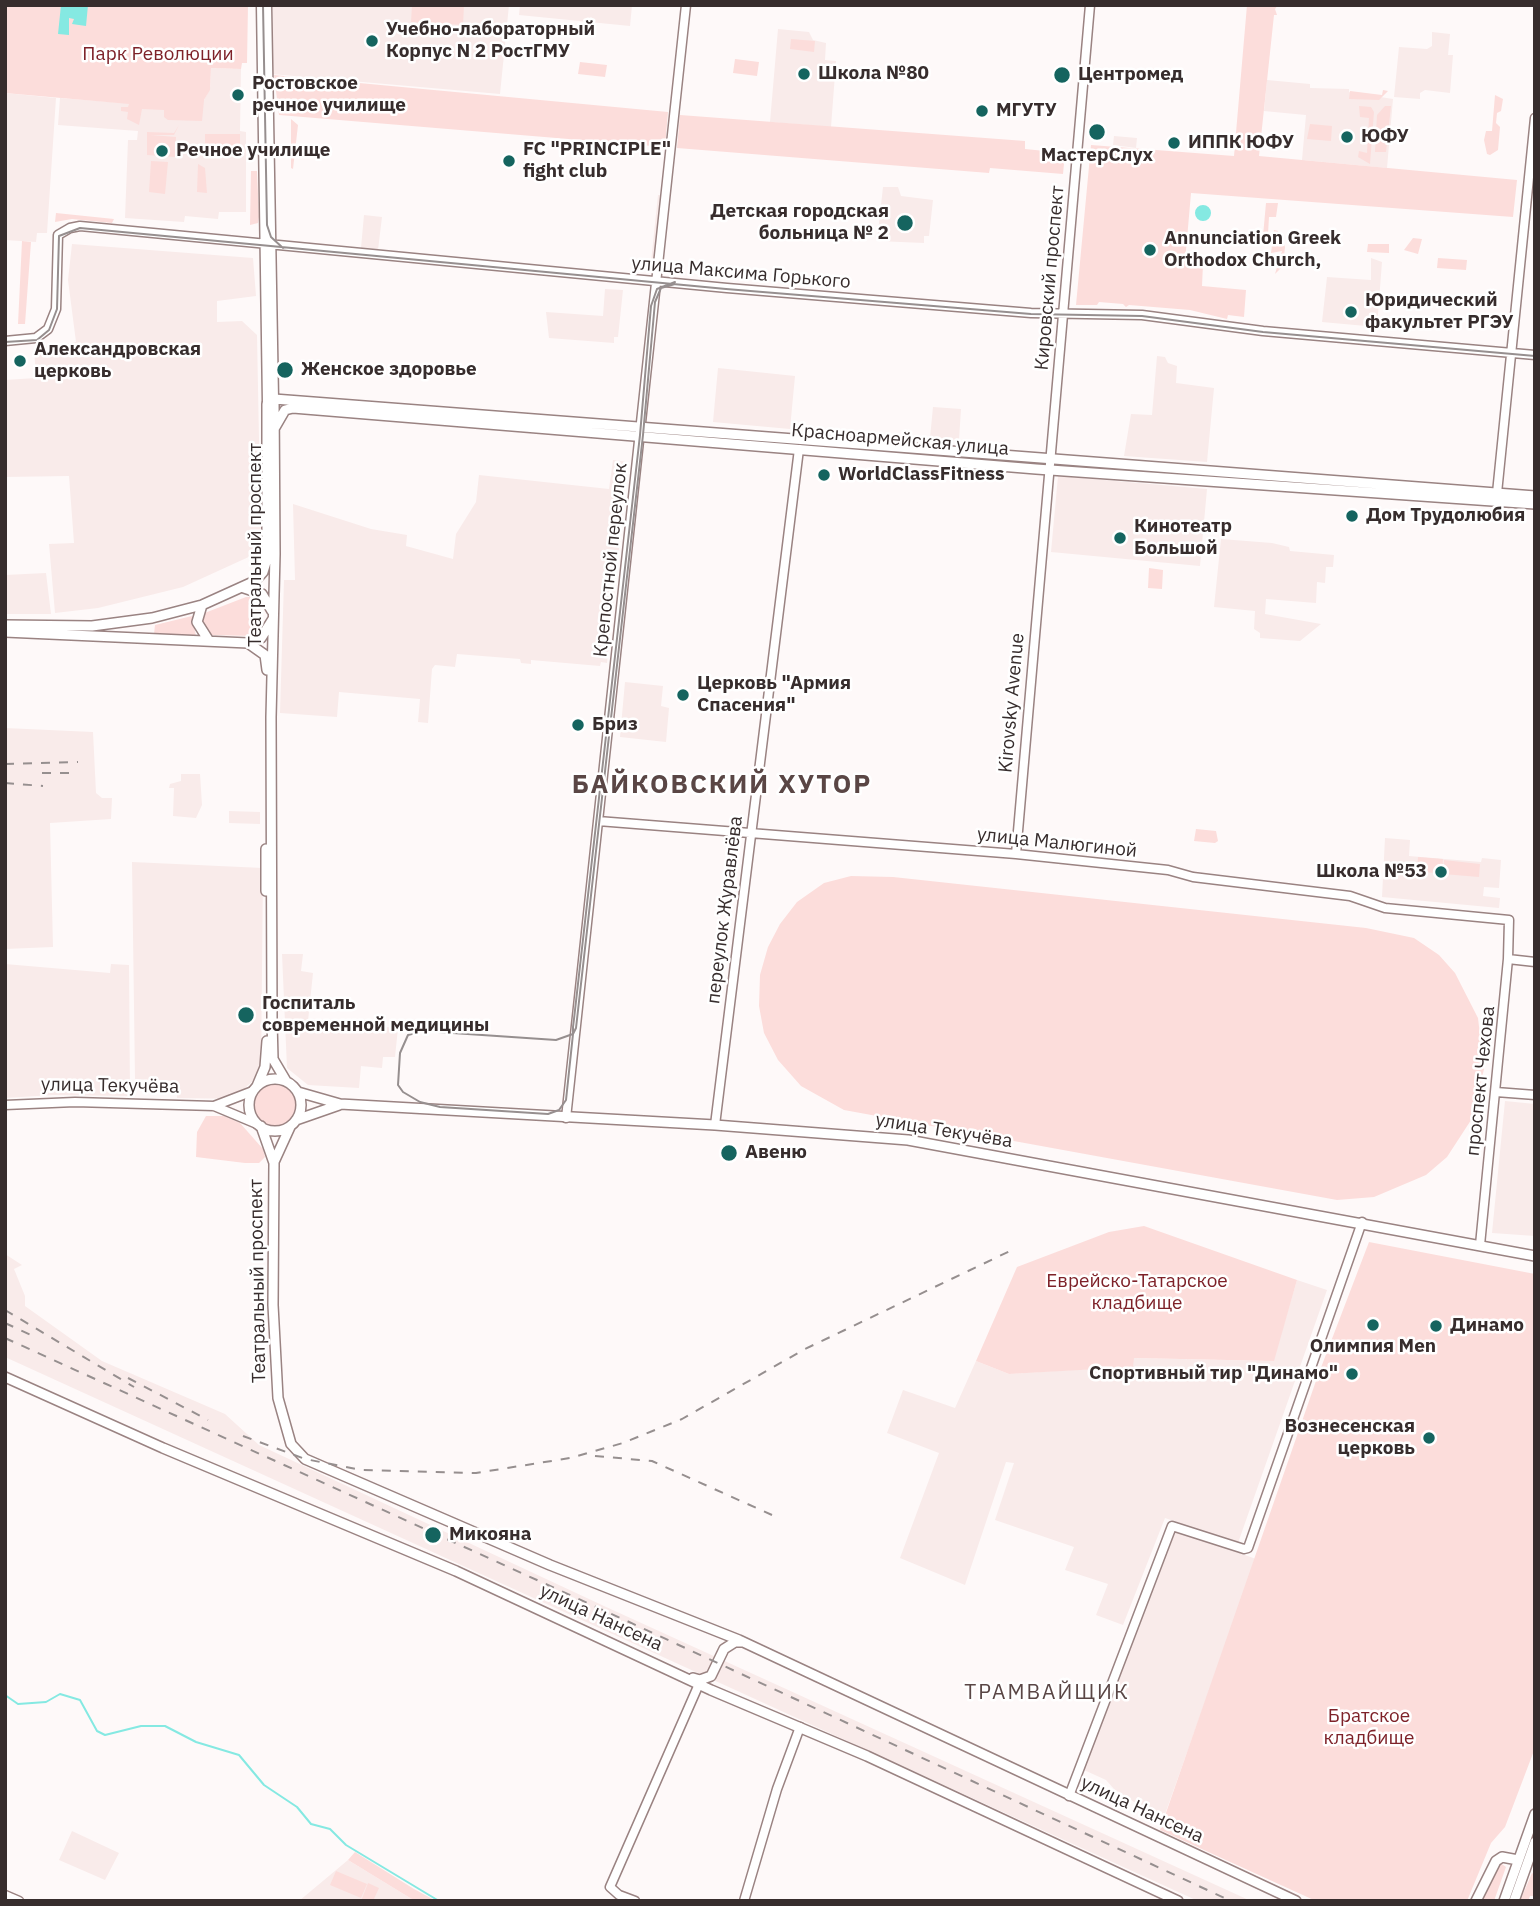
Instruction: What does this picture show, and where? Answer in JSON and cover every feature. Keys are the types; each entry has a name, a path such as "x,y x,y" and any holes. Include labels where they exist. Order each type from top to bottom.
{"main road":[{"name":"Театральный проспект","path":"271,401 274,429 272,1046 275,1066 286,1081"},
{"name":"Театральный проспект","path":"242,588 261,575 268,559 271,401"},
{"name":"Красноармейская улица","path":"271,401 1535,504"},
{"name":"Красноармейская улица","path":"274,429 285,410 293,408 642,432 799,449 1535,496"},
{"path":"5,625 92,626 159,617 202,605 242,588 262,594 274,617 261,638 248,643 5,632"},
{"path":"202,605 197,622 209,642"},
{"name":"Театральный проспект","path":"248,643 263,653 267,661 267,1060 255,1088"},
{"path":"272,1079 286,1081 298,1091 301,1105 293,1123 275,1131 259,1125 249,1107 255,1088 272,1079"},
{"name":"улица Текучёва","path":"298,1091 340,1104 715,1125 908,1140 1535,1256"},
{"name":"улица Текучёва","path":"293,1123 307,1114 340,1104"},
{"name":"Театральный проспект","path":"274,1163 293,1123"},
{"name":"Театральный проспект","path":"259,1125 274,1163 272,1231 278,1398"},
{"name":"улица Нансена","path":"5,1377 163,1448 456,1571 1178,1901"},
{"name":"улица Нансена","path":"278,1398 291,1444 314,1465 746,1643 1296,1901"},
{"path":"709,1629 719,1637 724,1650"},
{"path":"736,1700 716,1685 713,1674 724,1650 735,1642 746,1643"},
{"path":"681,1675 700,1680 713,1674"},
{"path":"1504,1901 1535,1814"},
{"path":"1514,1901 1531,1868 1529,1856 1535,1842"},
{"path":"1476,1901 1496,1861 1502,1857 1518,1860"}],"street":[{"name":"Театральный проспект","path":"261,5 269,245"},
{"name":"Театральный проспект","path":"267,5 271,401"},
{"name":"Крепостной переулок","path":"566,1118 687,5"},
{"name":"Кировский проспект","path":"1016,854 1090,5"},
{"path":"1497,493 1509,352 1535,117"},
{"name":"улица Максима Горького","path":"5,341 36,338 48,329 53,320 55,247 58,235 70,228 950,307 1142,315 1263,331 1535,355"},
{"name":"переулок Журавлёва","path":"715,1125 799,449"},
{"name":"улица Малюгиной","path":"598,821 750,831 1168,870 1193,877 1350,896 1385,908 1509,920"},
{"name":"проспект Чехова","path":"1480,1245 1508,959 1509,920"},
{"path":"1508,959 1535,962"},
{"name":"улица Текучёва","path":"214,1106 255,1088"},
{"path":"1496,1092 1535,1095"},
{"name":"улица Текучёва","path":"5,1105 75,1102 214,1106 259,1125"},
{"path":"1069,1796 1172,1526 1247,1549 1362,1222"},
{"path":"635,1901 619,1895 611,1887 699,1684"},
{"path":"744,1901 777,1789 800,1727"},
{"path":"5,1895 19,1901"}],"shaded area":[{"path":"273,5 509,5 500,94 271,74"},
{"path":"520,5 632,5 630,26 519,15"},
{"name":"Школа №80","path":"778,29 809,32 813,40 826,43 825,60 836,61 831,127 770,122"},
{"path":"1432,32 1450,34 1448,55 1453,55 1450,93 1425,90 1420,93 1420,99 1394,97 1399,47 1427,49 1432,46"},
{"path":"211,68 241,69 240,131 246,132 246,212 219,212 218,219 185,216 184,222 125,218 128,140 137,140 138,131 58,125 60,98 137,104 204,100 210,89"},
{"name":"ЮФУ","path":"1267,80 1310,84 1310,88 1349,89 1349,92 1393,99 1387,168 1302,160 1306,115 1264,111"},
{"path":"5,93 56,98 47,233 37,233 36,242 5,240"},
{"path":"1114,136 1137,138 1136,148 1113,145"},
{"name":"Детская городская больница № 2","path":"883,187 898,187 901,196 933,200 929,236 924,236 924,243 877,241"},
{"path":"658,195 664,195 656,263 651,262"},
{"path":"364,215 382,217 378,250 361,248"},
{"path":"72,244 253,258 256,296 217,301 217,322 242,321 257,335 261,544 253,555 183,587 98,608 55,613 49,544 74,543 69,476 5,477 5,380 36,378 34,348 76,342 68,280"},
{"name":"Юридический факультет РГЭУ","path":"1371,258 1382,262 1377,327 1322,322 1327,277 1371,280"},
{"path":"605,289 623,290 618,337 614,337 614,343 549,338 546,312 603,316"},
{"path":"1157,356 1165,357 1168,363 1177,366 1176,383 1214,388 1207,462 1124,456 1131,414 1152,415"},
{"path":"718,368 795,376 790,429 713,422"},
{"path":"933,407 961,409 959,440 930,438"},
{"path":"613,460 628,462 607,663 601,662 600,666 531,660 531,664 521,663 520,659 457,654 455,667 435,665 432,669 428,723 418,722 420,699 339,692 337,717 280,713 284,580 295,580 293,504 371,529 407,535 406,546 453,559 456,534 476,502 479,475 609,489"},
{"path":"1058,476 1207,489 1200,566 1051,552"},
{"path":"1221,539 1272,543 1289,547 1290,551 1334,555 1333,567 1326,567 1325,583 1317,582 1316,603 1266,599 1265,614 1321,624 1300,641 1260,638 1260,633 1254,629 1255,611 1214,607"},
{"path":"46,573 51,614 5,614 5,575"},
{"path":"625,682 663,686 661,706 669,708 666,742 620,737"},
{"path":"5,728 93,732 96,793 102,798 112,798 111,819 50,823 53,947 5,949"},
{"path":"181,774 200,774 202,805 196,818 173,816 174,788 169,788 170,784 181,781"},
{"path":"229,811 260,812 260,824 229,823"},
{"name":"Школа №53","path":"1385,838 1410,840 1409,856 1481,862 1482,858 1501,860 1499,888 1484,887 1483,896 1500,898 1499,908 1382,897"},
{"path":"132,862 263,868 261,1074 246,1087 241,1099 177,1098 177,1081 135,1079"},
{"path":"282,954 303,954 301,971 313,973 308,1021 398,1028 395,1057 383,1057 382,1068 361,1066 359,1088 308,1085 287,1068"},
{"path":"5,964 110,973 111,964 129,965 130,1096 53,1095 5,1098"},
{"path":"1505,1101 1535,1104 1535,1236 1492,1233"},
{"path":"5,1254 22,1265 14,1269 25,1296 25,1306 102,1361 225,1414 259,1445 604,1606 1251,1901 1198,1901 5,1357"},
{"path":"1297,1280 1327,1290 1238,1543 1165,1518 1123,1625 1096,1615 1108,1584 1065,1570 1074,1547 995,1520 1014,1463 1006,1462 965,1585 900,1558 939,1453 887,1433 903,1390 955,1408 976,1361 1009,1374 1133,1366 1133,1358 1273,1361"},
{"path":"1176,1530 1256,1559 1164,1817 1148,1811 1114,1789 1106,1780 1084,1770"},
{"path":"72,1831 119,1853 105,1880 59,1860"},
{"path":"348,1860 415,1901 299,1901"}],"green space":[{"name":"Парк Революции","path":"5,5 248,5 247,63 242,63 241,69 211,68 210,90 204,100 202,121 168,120 164,117 164,110 142,109 139,125 127,119 128,112 121,111 121,107 128,107 129,104 5,93"},
{"path":"412,5 464,5 463,25 411,22"},
{"path":"1247,5 1278,5 1275,9 1277,15 1274,15 1259,156 1517,180 1513,217 1191,193 1185,262 1203,264 1202,286 1246,290 1244,317 1228,315 1227,319 1190,310 1129,305 1126,307 1123,304 1099,302 1097,305 1076,305 1091,145 1234,156"},
{"path":"791,39 815,41 814,52 790,49"},
{"path":"735,59 759,62 757,76 733,73"},
{"path":"580,62 607,65 605,77 578,74"},
{"path":"274,75 668,112 665,147 279,115"},
{"path":"1383,90 1388,91 1379,100 1349,99 1350,91 1382,95"},
{"path":"1495,95 1503,99 1496,123 1500,127 1498,150 1490,155 1487,154 1484,140 1486,131 1492,131"},
{"path":"1359,106 1371,107 1374,112 1370,164 1358,157 1359,151 1367,153 1369,118 1360,117"},
{"path":"1385,106 1391,106 1386,152 1375,152 1377,115"},
{"path":"680,115 1025,141 1025,149 1065,153 1063,174 990,168 989,173 677,148"},
{"path":"291,119 298,125 293,169 291,168"},
{"path":"1310,124 1332,126 1331,141 1307,139"},
{"path":"179,125 174,135 151,135 176,137 175,157 147,155 147,132 174,133"},
{"path":"205,134 240,134 240,156 205,156"},
{"path":"151,161 168,162 165,194 149,192"},
{"path":"198,164 205,168 207,193 197,192"},
{"path":"251,171 257,171 259,217 258,223 250,225"},
{"path":"1266,203 1278,203 1276,217 1269,217 1268,234 1263,236"},
{"path":"56,213 114,219 112,223 72,219 55,222"},
{"path":"1274,230 1278,231 1285,247 1283,266 1275,274 1282,251 1271,253"},
{"path":"1413,238 1422,239 1418,254 1404,250"},
{"path":"22,241 31,242 25,324 18,324"},
{"path":"1368,244 1389,244 1389,253 1367,252"},
{"path":"1438,258 1467,260 1466,270 1437,268"},
{"path":"1149,568 1163,570 1162,589 1148,588"},
{"path":"246,597 254,597 261,603 261,626 254,636 207,635 202,628 202,614"},
{"path":"192,616 196,636 154,634 155,625"},
{"path":"1196,829 1216,831 1218,841 1194,841"},
{"path":"1418,857 1443,859 1442,874 1417,871"},
{"path":"1444,860 1480,864 1479,877 1443,874"},
{"path":"851,876 893,877 1366,928 1414,938 1439,955 1455,973 1478,1018 1484,1069 1473,1117 1447,1157 1426,1175 1374,1197 1337,1200 844,1110 801,1086 778,1060 764,1033 759,1006 760,975 768,947 780,924 797,902 824,883"},
{"path":"275,1084 290,1091 297,1106 290,1121 275,1128 260,1121 253,1106 260,1091"},
{"path":"206,1116 224,1116 240,1123 263,1149 265,1157 259,1163 245,1163 196,1157 197,1132"},
{"name":"Еврейско-Татарское кладбище","path":"1144,1226 1297,1280 1274,1361 1134,1358 1133,1367 1009,1374 976,1361 1017,1267 1109,1232"},
{"name":"Братское кладбище","path":"1369,1242 1535,1274 1535,1748 1505,1827 1491,1843 1467,1901 1316,1901 1160,1830 1317,1378"},
{"path":"355,1852 436,1901 415,1901 348,1860"},
{"path":"1499,1862 1506,1867 1494,1901 1478,1901"},
{"path":"336,1871 367,1884 361,1898 330,1885"},
{"path":"1532,1873 1535,1875 1535,1896 1530,1896 1528,1901 1520,1901"},
{"path":"368,1883 379,1888 373,1901 361,1901"}],"water":[{"path":"61,5 88,5 86,26 72,24 74,19 69,18 69,35 58,34"},
{"path":"1200,205 1206,205 1211,213 1209,219 1200,221 1195,216 1195,210"}],"waterway":[{"path":"5,1695 18,1704 46,1702 60,1694 80,1700 97,1731 105,1735 141,1726 165,1726 196,1742 239,1755 264,1785 297,1807 311,1824 330,1829 346,1845 439,1901"}],"tram line":[{"path":"263,5 267,225 271,237 283,248"},
{"path":"5,342 37,340 49,330 57,309 59,236 80,228 726,289 1031,314 1142,316 1263,332 1535,356"},
{"path":"675,282 657,289 651,306 640,435 573,1027 573,1034 566,1100 559,1110 548,1114 440,1107 420,1102 403,1092 398,1085 400,1053 408,1035 423,1031 556,1040 573,1034 576,1028 643,435 655,302 661,288 675,284"}],"railway":[{"path":"5,764 78,762"},
{"path":"42,773 73,773"},
{"path":"5,783 43,786"},
{"path":"243,1436 305,1459 361,1470 476,1473 570,1458 623,1443 682,1419 805,1349 1010,1251"},
{"path":"5,1310 134,1387"},
{"path":"5,1323 31,1335"},
{"path":"5,1338 627,1621 1231,1901"},
{"path":"128,1378 208,1420"},
{"path":"595,1456 652,1461 772,1515"}],"place":[{"name":"Учебно-лабораторный Корпус N 2 РостГМУ","path":"372,41"},
{"name":"Школа №80","path":"804,74"},
{"name":"Центромед","path":"1062,75"},
{"name":"Ростовское речное училище","path":"238,95"},
{"name":"МГУТУ","path":"982,111"},
{"name":"МастерСлух","path":"1097,132"},
{"name":"ЮФУ","path":"1347,137"},
{"name":"ИППК ЮФУ","path":"1174,143"},
{"name":"Речное училище","path":"162,151"},
{"name":"FC \"PRINCIPLE\" fight club","path":"509,161"},
{"name":"Детская городская больница № 2","path":"905,223"},
{"name":"Annunciation Greek Orthodox Church,","path":"1150,250"},
{"name":"Юридический факультет РГЭУ","path":"1351,312"},
{"name":"Александровская церковь","path":"20,361"},
{"name":"Женское здоровье","path":"285,370"},
{"name":"WorldClassFitness","path":"824,475"},
{"name":"Дом Трудолюбия","path":"1352,516"},
{"name":"Кинотеатр Большой","path":"1120,538"},
{"name":"Церковь \"Армия Спасения\"","path":"683,695"},
{"name":"Бриз","path":"578,725"},
{"name":"Школа №53","path":"1441,872"},
{"name":"Госпиталь современной медицины","path":"246,1015"},
{"name":"Авеню","path":"729,1153"},
{"name":"Олимпия Men","path":"1373,1325"},
{"name":"Динамо","path":"1436,1326"},
{"name":"Спортивный тир \"Динамо\"","path":"1352,1374"},
{"name":"Вознесенская церковь","path":"1429,1438"},
{"name":"Микояна","path":"433,1535"}],"district":[{"name":"БАЙКОВСКИЙ ХУТОР","path":"722,785"},
{"name":"ТРАМВАЙЩИК","path":"1047,1693"}]}
